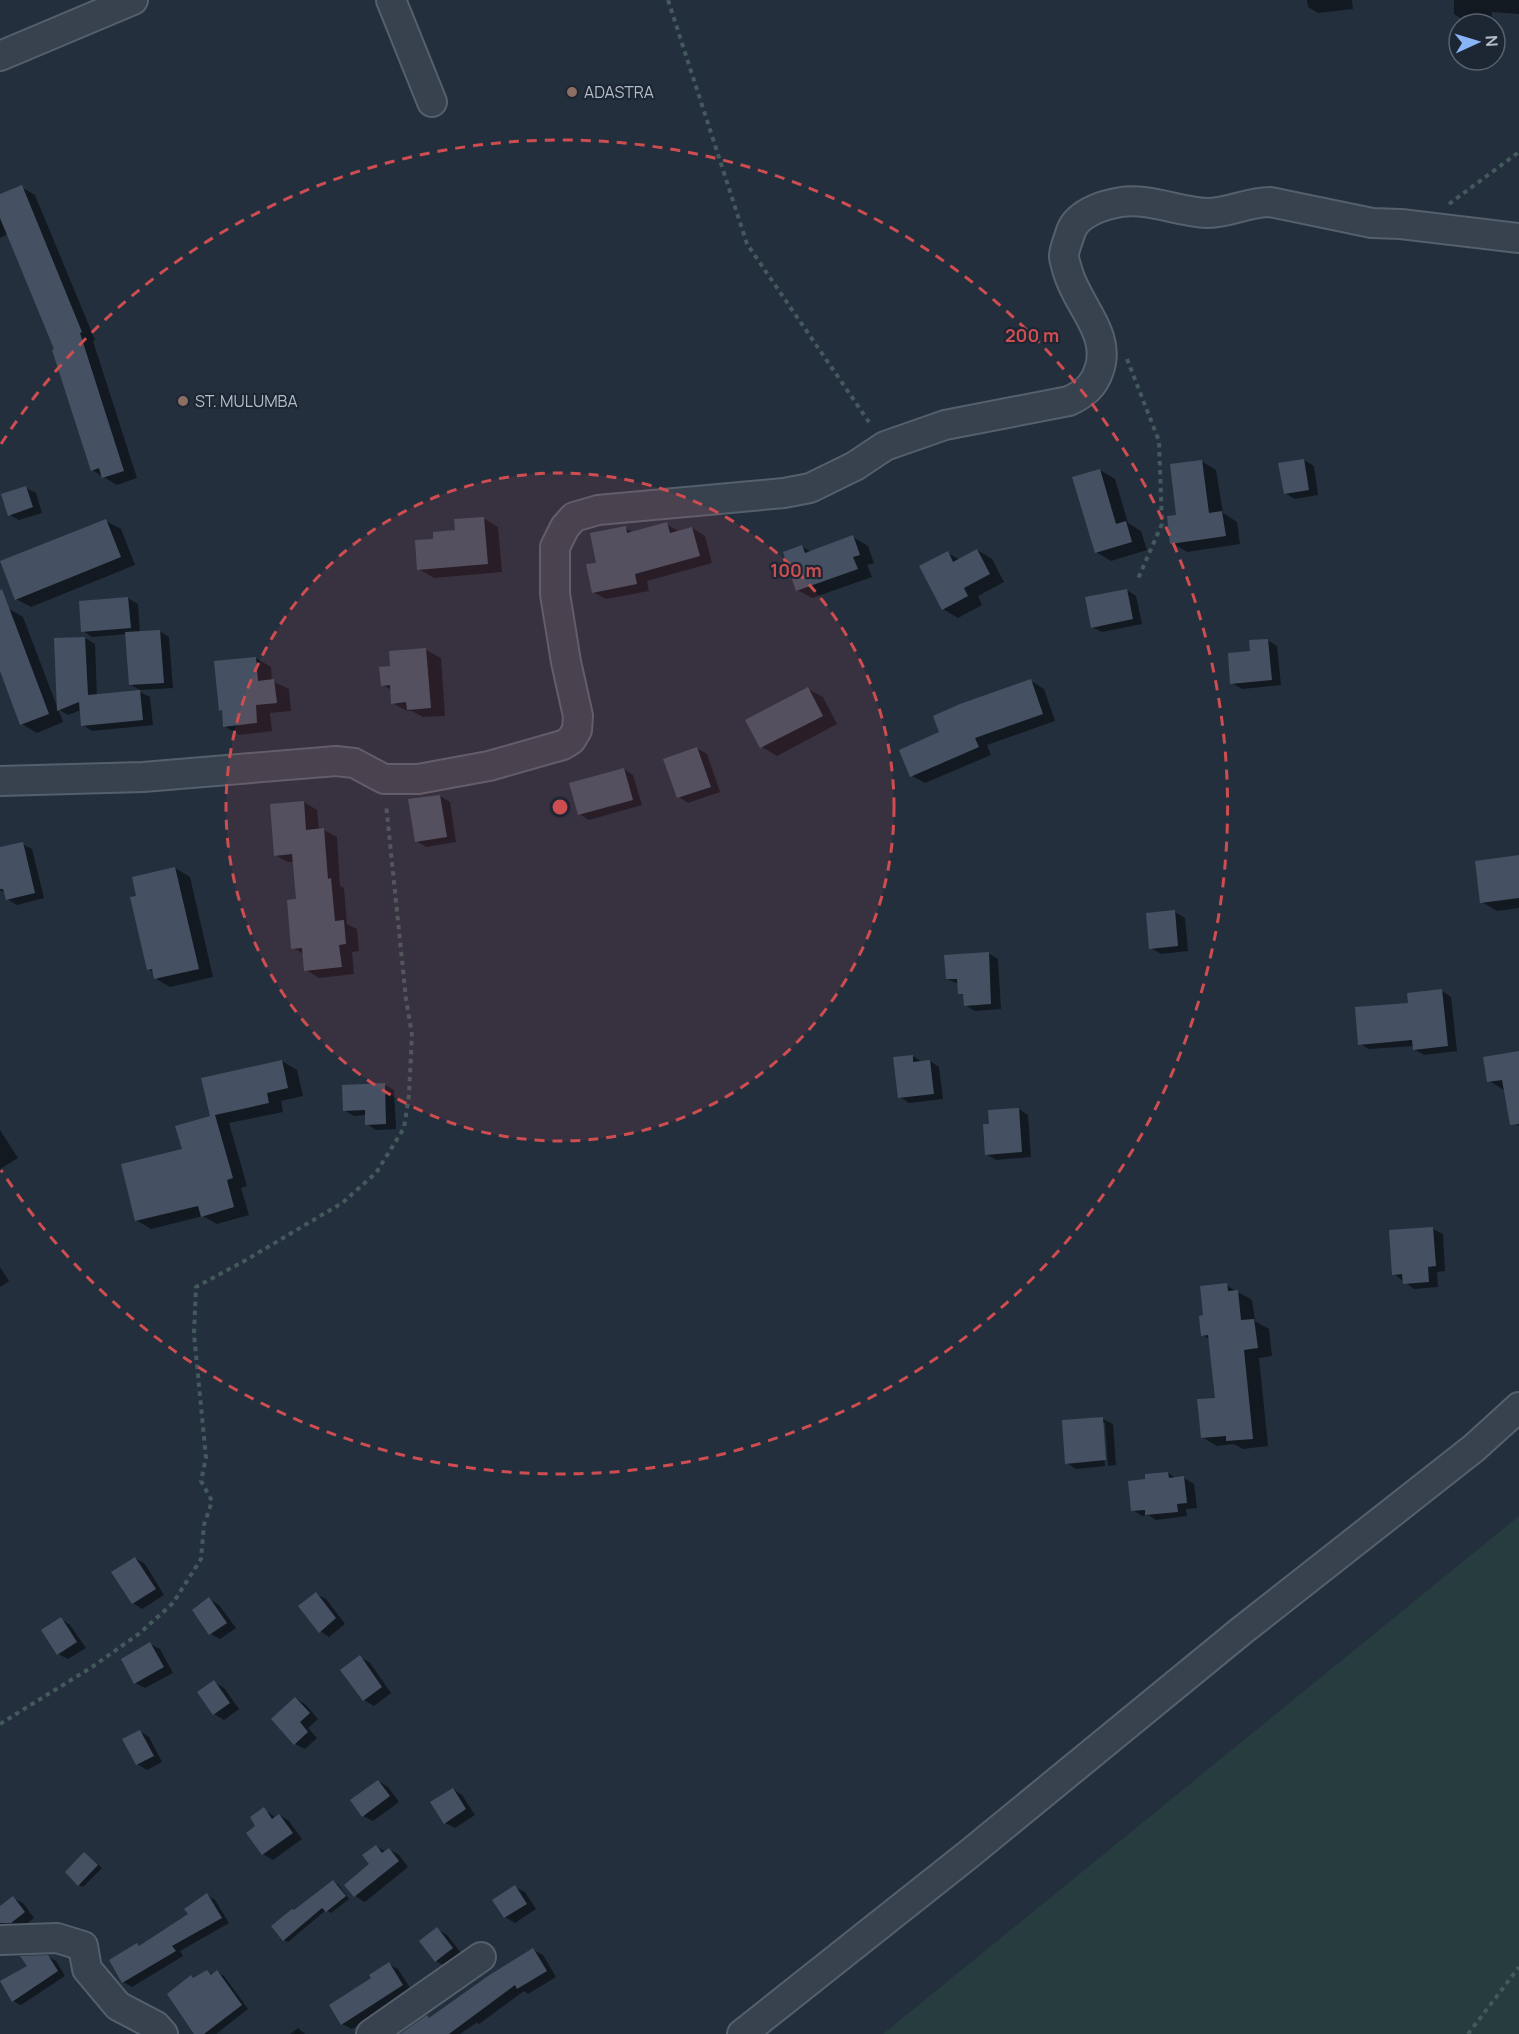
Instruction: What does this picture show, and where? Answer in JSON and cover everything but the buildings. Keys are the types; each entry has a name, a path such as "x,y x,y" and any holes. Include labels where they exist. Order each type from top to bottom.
{"street":[{"path":"0,56 133,0"},
{"path":"391,0 432,102"},
{"path":"0,781 143,777 336,761 354,763 384,779 432,778 489,766 563,745 571,740 577,730 578,716 555,594 555,547 574,517 598,510 784,493 810,488 855,466 885,446 945,425 1069,401 1083,395 1096,380 1102,363 1103,346 1098,331 1070,281 1064,256 1072,228 1081,217 1097,209 1122,202 1152,202 1207,213 1231,210 1257,202 1270,202 1372,223 1519,237"},
{"path":"742,2034 969,1854 1250,1624 1474,1448 1519,1407"},
{"path":"0,1940 57,1938 83,1946 87,1969 118,2006 156,2026 163,2034"},
{"path":"371,2034 482,1957"}],"path":[{"path":"668,0 747,244 885,446"},
{"path":"1420,226 1519,152"},
{"path":"1125,353 1159,441 1162,524 1137,581"},
{"path":"0,1724 72,1680 140,1633 173,1603 201,1559 204,1526 212,1501 201,1481 206,1458 194,1334 196,1287 342,1203 376,1173 404,1128 409,1095 412,1035 406,999 384,779"},
{"path":"1468,2034 1519,1967"}],"green space":[{"path":"1519,1516 1519,2034 883,2034"}],"place":[{"name":"ADASTRA","path":"572,92"},
{"name":"ST. MULUMBA","path":"183,401"}]}
